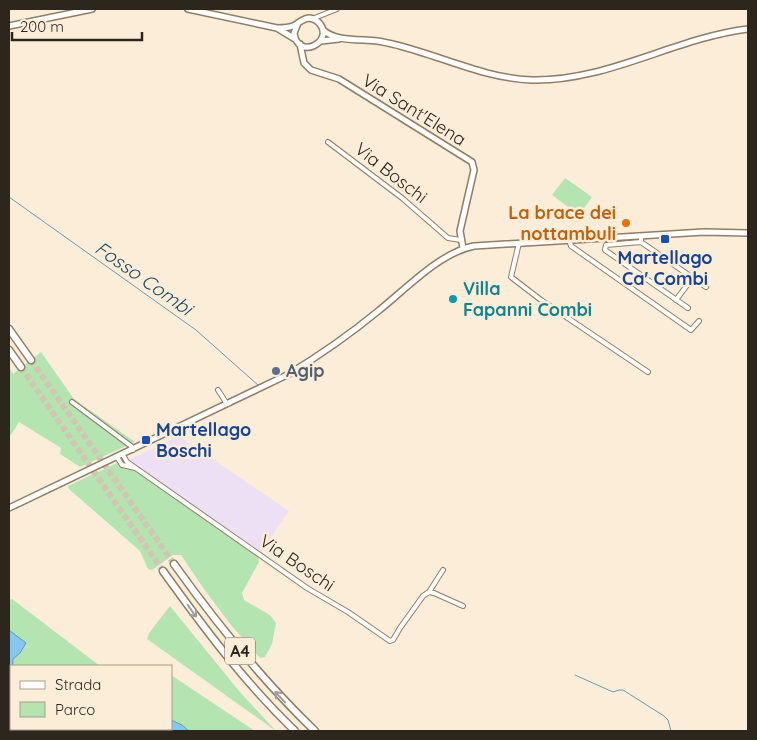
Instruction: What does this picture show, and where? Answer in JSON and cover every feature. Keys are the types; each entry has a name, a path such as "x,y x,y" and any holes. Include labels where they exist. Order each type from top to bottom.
{"highway":[{"path":"9,329 31,360"},
{"path":"9,350 21,367"},
{"name":"A4","path":"174,564 238,649 314,731"},
{"name":"A4","path":"163,571 226,657 295,731"}],"main road":[{"path":"9,26 92,9"},
{"path":"188,9 277,28 288,27 305,19 312,19 330,34 345,38 380,41 473,69 506,77 532,80 591,74 702,38 748,30"},
{"path":"296,39 294,31 298,23"},
{"path":"277,28 296,39 300,44 303,59"},
{"path":"320,42 323,36 322,28"},
{"path":"303,59 305,52 320,42 345,38"},
{"path":"300,44 310,48"},
{"name":"Via Sant'Elena","path":"303,59 305,65 311,70 339,79 472,162 474,170 460,232 461,240"},
{"path":"9,508 289,374 321,355 369,319 443,258 463,248 568,240 641,239 704,232 748,233"},
{"path":"461,240 463,248"}],"street":[{"path":"312,19 337,9"},
{"path":"322,28 322,19 328,13"},
{"name":"Via Boschi","path":"328,142 402,198 448,238 461,240"},
{"path":"688,308 605,250 606,245 641,239 706,287"},
{"path":"568,240 571,246 691,330 699,322"},
{"path":"519,243 511,277 541,300 648,372"},
{"path":"676,300 693,277"},
{"path":"218,390 227,404"},
{"path":"72,402 131,446 133,450"},
{"name":"Via Boschi","path":"120,456 307,588 348,612 390,641 393,640 423,596 429,592 443,570"},
{"path":"429,592 463,606"}],"shaded area":[{"path":"179,436 289,511 260,553 128,460"}],"green space":[{"path":"565,178 592,197 579,215 552,195"},
{"path":"41,352 74,399 135,442 80,467 60,454 61,448 19,422 9,438 9,367 13,374"},
{"path":"117,463 124,469 137,471 258,556 259,562 242,593 244,600 270,615 276,623 272,644 265,657 260,658 231,625 181,555 173,555 152,570 148,569 140,551 69,489 68,486"},
{"path":"12,599 99,665 10,665 10,730 172,730 172,676 255,731 9,731 9,600"},
{"path":"170,606 239,691 276,731 147,639 149,633"}],"water":[{"path":"9,630 26,643 20,653 13,659 13,665 10,665 9,702"},
{"path":"9,713 10,730 40,730 40,731 9,731"},
{"path":"172,720 189,731 144,731 172,730"}],"waterway":[{"name":"Fosso Combi","path":"9,197 196,330 259,386"},
{"path":"575,675 613,692 623,690 664,716 668,720 671,731"}],"tunnel":[{"path":"31,360 174,564"},
{"path":"21,367 163,571"}],"place":[{"name":"La brace dei nottambuli","path":"626,223"},
{"name":"Martellago Ca' Combi","path":"665,239"},
{"name":"Villa Fapanni Combi","path":"453,299"},
{"name":"Agip","path":"276,371"},
{"name":"Martellago Boschi","path":"146,440"}]}
